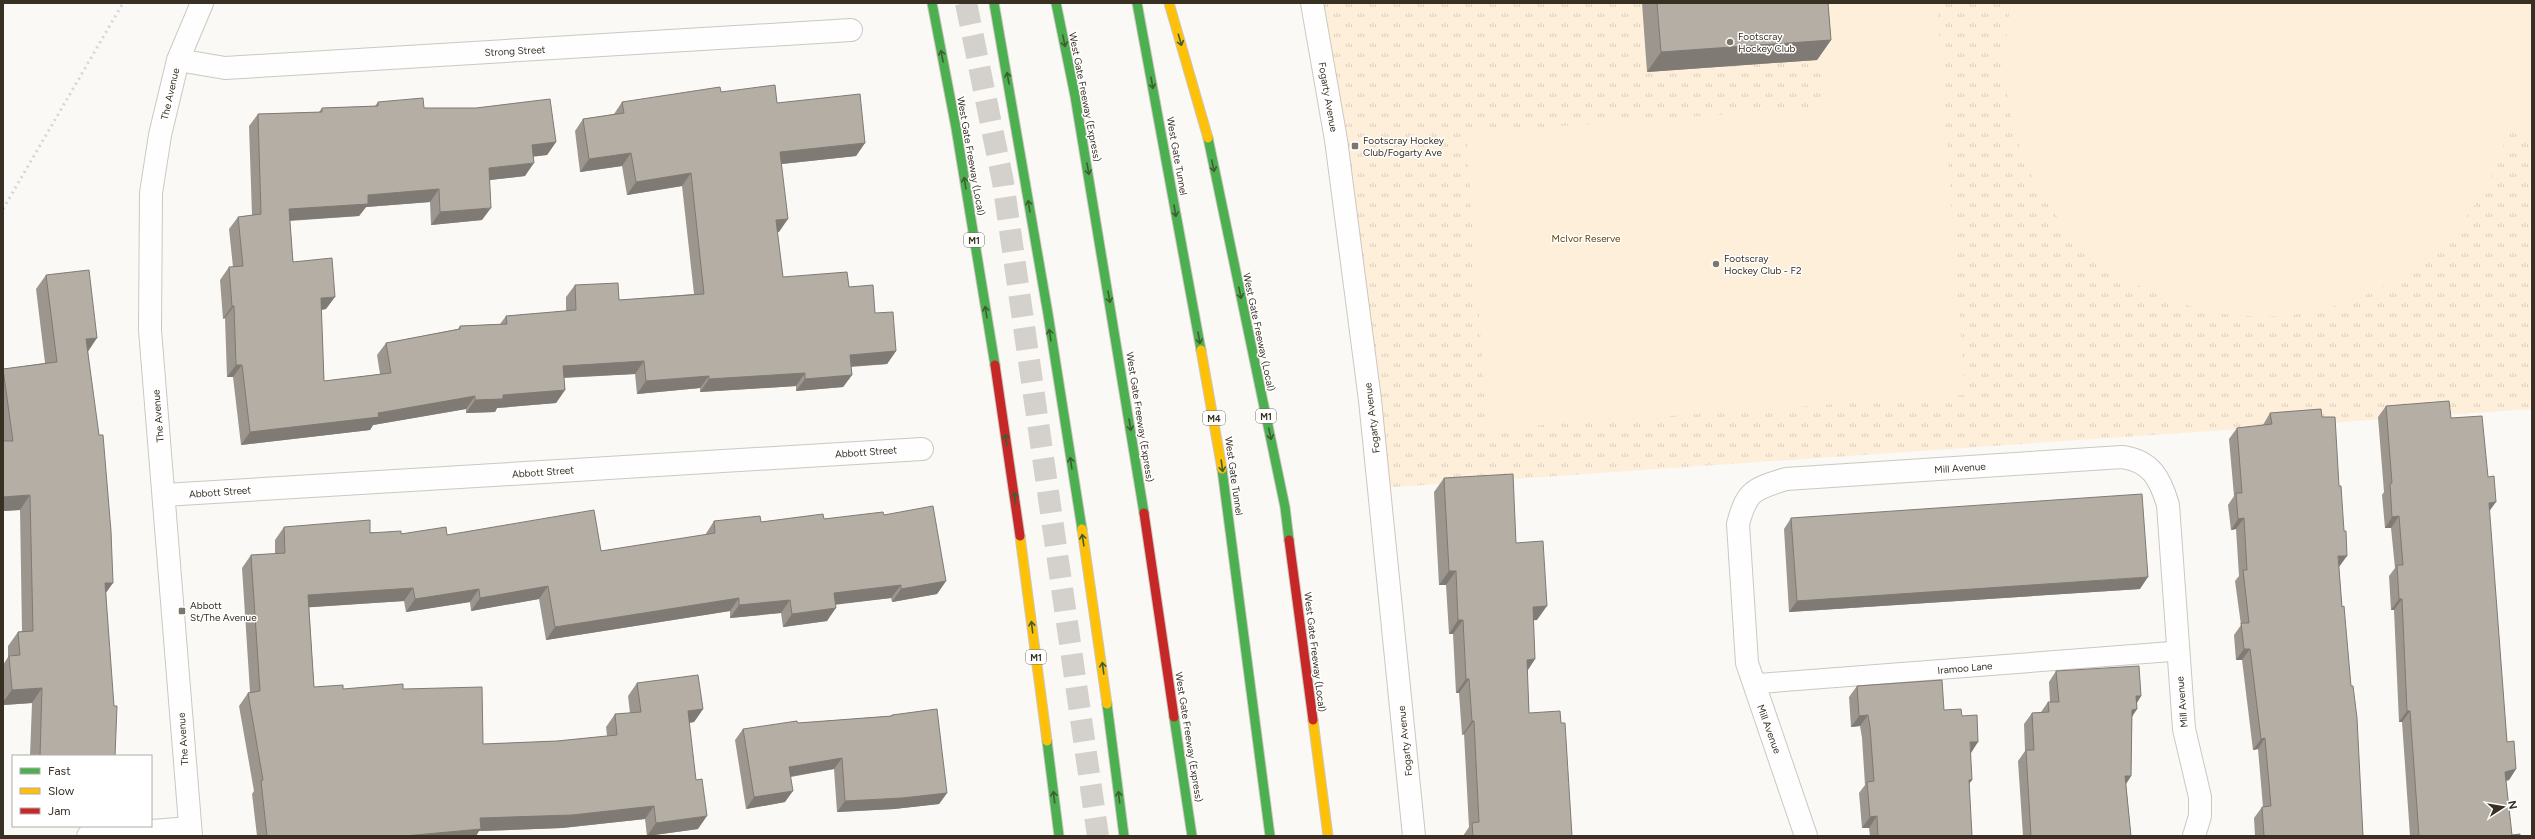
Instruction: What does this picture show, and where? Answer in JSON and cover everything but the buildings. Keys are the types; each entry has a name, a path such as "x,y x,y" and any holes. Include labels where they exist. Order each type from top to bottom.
{"highway":[{"name":"West Gate Freeway (Local)","path":"932,3 956,128 1013,479 1059,836"},
{"path":"994,3 1078,501 1104,673 1124,836"},
{"name":"West Gate Freeway (Express)","path":"1056,3 1076,96 1126,396 1192,836"},
{"name":"West Gate Tunnel","path":"1137,3 1220,452 1270,836"},
{"name":"West Gate Freeway (Local)","path":"1169,3 1204,120 1285,507 1328,836"}],"street":[{"name":"The Avenue","path":"190,832 150,330 151,193 160,135 178,60 202,3"},
{"name":"Fogarty Avenue","path":"1312,3 1336,140 1370,400 1414,836"},
{"name":"Strong Street","path":"178,60 225,68 852,30"},
{"name":"Abbott Street","path":"164,495 922,449"},
{"name":"Mill Avenue","path":"1806,836 1747,663 1738,524 1744,504 1757,488 1786,479 2122,457 2136,459 2149,469 2162,484 2168,505 2184,729 2200,797 2200,816 2194,836"},
{"path":"88,836 190,832"}],"lane":[{"name":"Iramoo Lane","path":"1753,684 2178,651"}],"green space":[{"name":"McIvor Reserve","path":"1312,3 2532,3 2532,409 1380,488"},
{"name":"Footscray Hockey Club - F2","path":"1816,3 1937,3 1965,395 1487,429 1466,133 1823,107"},
{"path":"2011,3 2532,3 2532,145 2513,116 2493,173 2479,199 2467,216 2439,247 2406,273 2388,284 2370,293 2318,311 2264,317 2211,311 2161,296 2114,271 2074,236 2041,194 2018,143 2009,108 2005,56"}],"tunnel":[{"path":"966,3 1003,182 1098,836"}],"railway":[{"path":"3,209 123,3"}],"traffic: fast":[{"path":"932,3 956,128 995,365"},
{"path":"994,3 1048,314 1082,529"},
{"path":"1056,3 1075,96 1144,513"},
{"path":"1137,3 1201,350"},
{"path":"1208,138 1285,507 1289,540"},
{"path":"1222,469 1270,836"},
{"path":"1107,704 1124,836"},
{"path":"1174,717 1192,836"},
{"path":"1047,741 1059,836"}],"traffic: slow":[{"path":"1169,3 1208,138"},
{"path":"1201,350 1222,469"},
{"path":"1082,529 1107,704"},
{"path":"1020,536 1047,741"},
{"path":"1313,720 1328,836"}],"traffic: jam":[{"path":"995,365 1020,536"},
{"path":"1144,513 1174,717"},
{"path":"1289,540 1313,720"}],"place":[{"name":"Footscray Hockey Club","path":"1730,42"},
{"name":"Footscray Hockey Club/Fogarty Ave","path":"1355,146"},
{"name":"Footscray Hockey Club - F2","path":"1716,264"},
{"name":"Abbott St/The Avenue","path":"182,611"}]}
